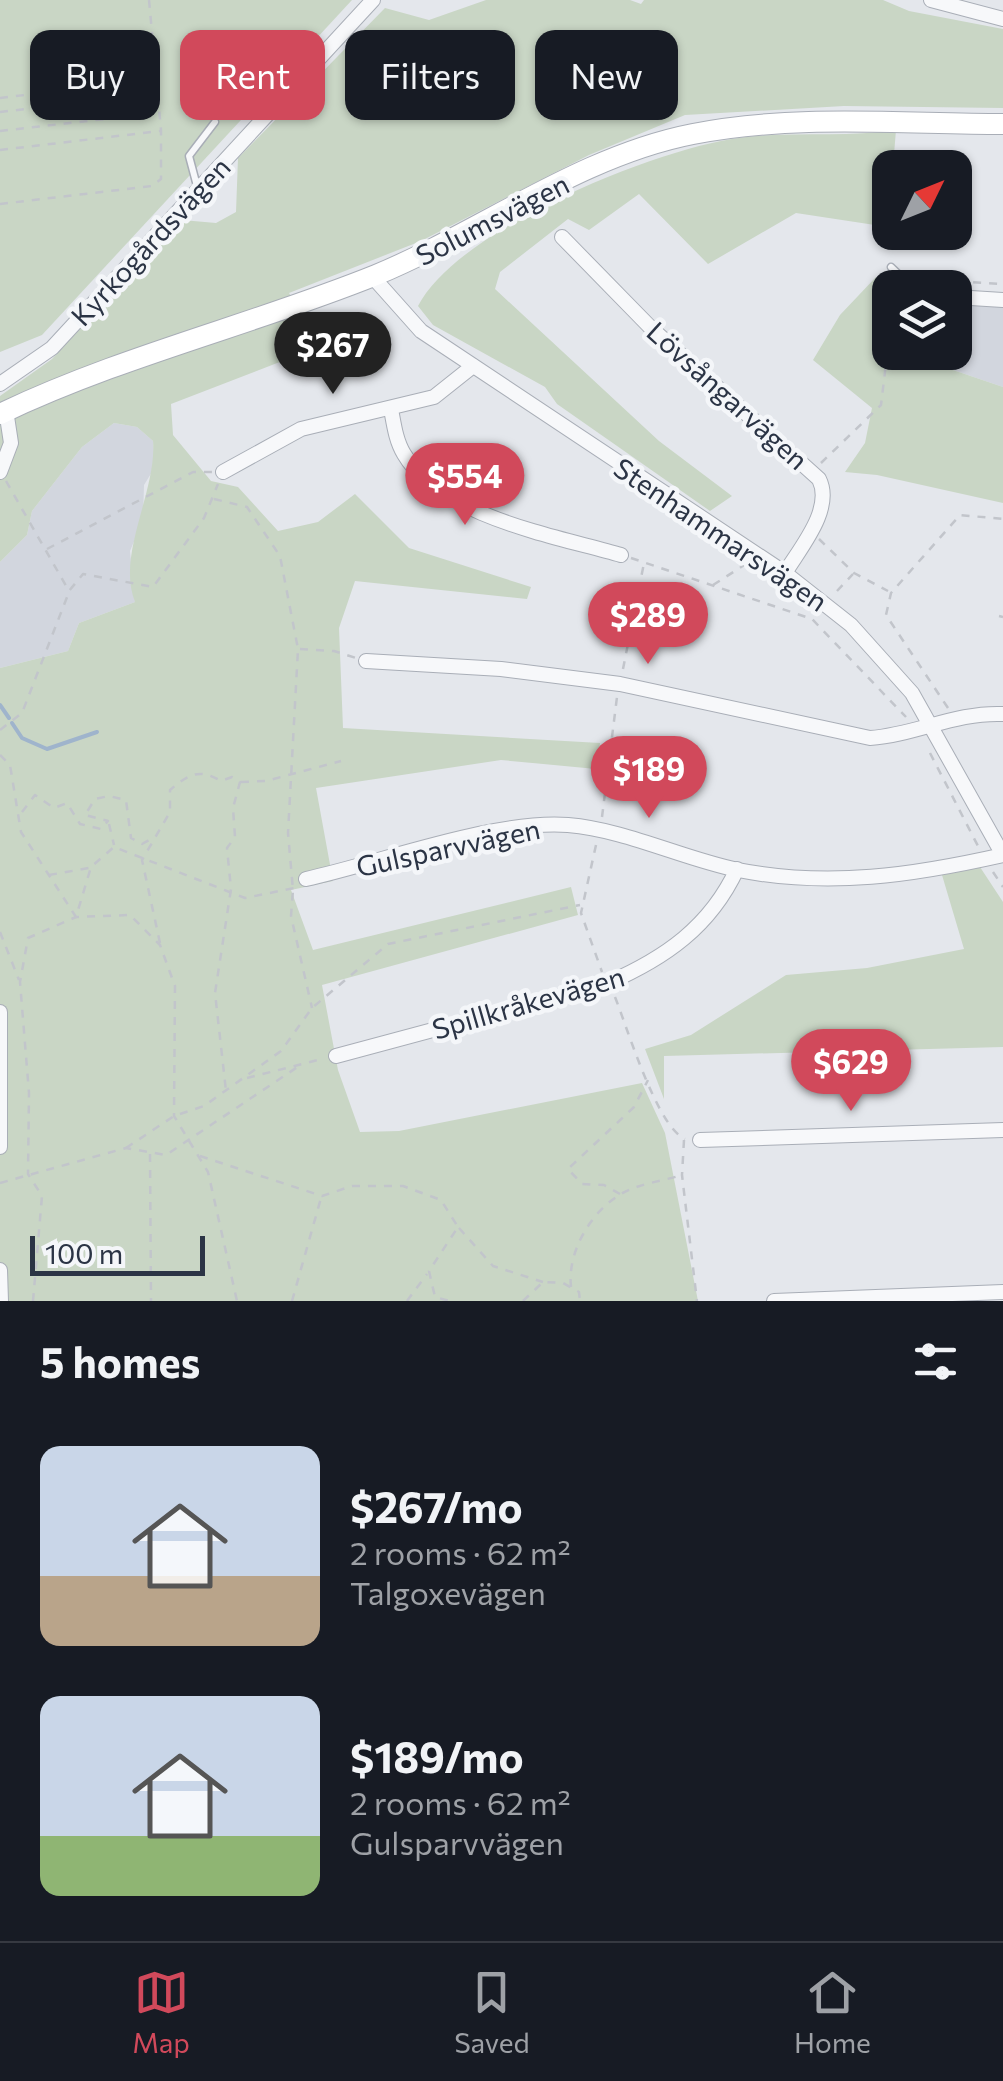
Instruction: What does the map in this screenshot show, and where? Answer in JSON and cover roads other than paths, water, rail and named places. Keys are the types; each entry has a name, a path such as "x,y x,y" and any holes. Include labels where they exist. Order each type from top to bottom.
{"main road":[{"name":"Solumsvägen","path":"3,412 128,362 372,276 620,156 691,134 760,126 1003,124"}],"street":[{"name":"Kyrkogårdsvägen","path":"0,384 52,348 373,0"},
{"path":"931,0 1003,19"},
{"name":"Lövsångarvägen","path":"562,237 662,338 813,470 824,488 824,499 811,531 785,572"},
{"name":"Stenhammarsvägen","path":"372,276 422,331 785,572 867,641 1003,855"},
{"path":"972,298 1003,300"},
{"path":"222,472 301,429 391,409 444,392 473,366"},
{"path":"391,409 403,452 442,492 512,524 621,555"},
{"path":"0,472 11,443 3,412"},
{"path":"366,661 501,669 620,684 846,736 893,737 954,717 1003,714"},
{"name":"Gulsparvvägen","path":"306,879 533,826 599,830 738,870 850,880 898,877 1003,855"},
{"name":"Spillkråkevägen","path":"336,1056 608,983 645,967 691,934 726,894 738,870"},
{"path":"0,1012 0,1147"},
{"path":"700,1140 1003,1130"},
{"path":"0,1270 1,1301"},
{"path":"774,1301 1003,1292"}],"lane":[{"path":"198,189 189,156 215,122"},
{"path":"891,267 894,270"}],"waterway":[{"path":"0,705 9,718"},
{"path":"12,723 22,738 47,749 97,732"}]}
